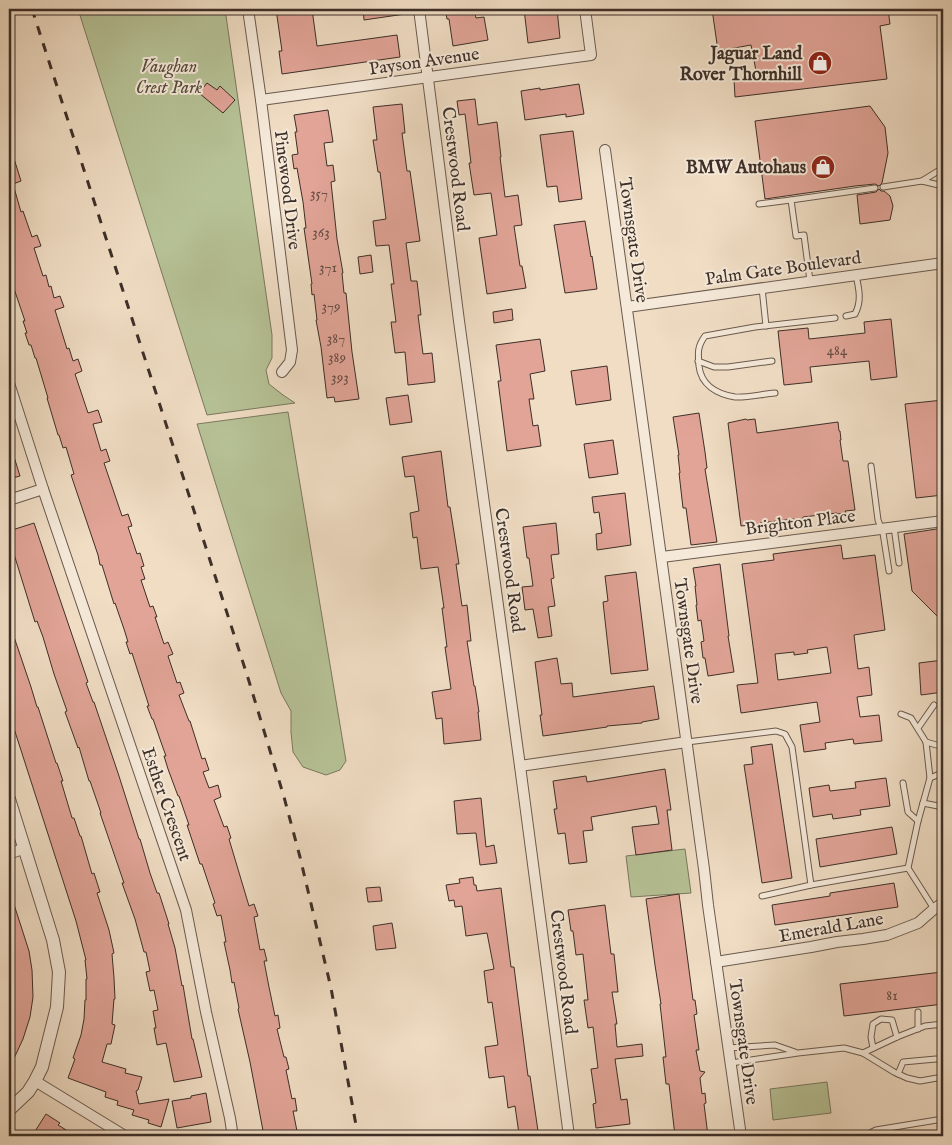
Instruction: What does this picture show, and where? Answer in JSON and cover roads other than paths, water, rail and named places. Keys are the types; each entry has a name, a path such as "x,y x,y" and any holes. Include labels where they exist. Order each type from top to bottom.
{"street":[{"name":"Pinewood Drive","path":"248,9 292,350 290,362 282,372"},
{"name":"Crestwood Road","path":"419,9 459,321 569,1136"},
{"name":"Payson Avenue","path":"261,100 591,55 585,9"},
{"name":"Townsgate Drive","path":"605,150 741,1136"},
{"name":"Palm Gate Boulevard","path":"627,306 943,263"},
{"name":"Esther Crescent","path":"9,383 43,489 186,910 206,1012 230,1118 231,1136"},
{"path":"9,500 43,489"},
{"name":"Brighton Place","path":"662,557 943,521"},
{"path":"520,766 686,742"},
{"path":"9,799 53,940 59,972 57,1007 42,1067 28,1092 9,1110"},
{"path":"9,854 24,848"},
{"name":"Emerald Lane","path":"716,962 887,935 918,922 943,903"},
{"path":"35,1081 125,1136"}],"lane":[{"path":"922,181 943,168"},
{"path":"883,187 922,181 943,186"},
{"path":"758,204 875,188"},
{"path":"791,200 796,236 804,235 810,281"},
{"path":"846,316 855,314 859,306 860,292 856,275"},
{"path":"762,288 766,326"},
{"path":"774,393 736,397 715,391 705,382 699,370 698,344 705,336 766,326 835,318"},
{"path":"698,361 728,368 772,360"},
{"path":"871,466 878,520 889,571"},
{"path":"894,526 899,563"},
{"path":"918,728 934,705"},
{"path":"901,714 911,718 926,742 930,778 908,868 934,908"},
{"path":"686,742 776,731 784,734 792,748 811,885"},
{"path":"926,742 940,746 943,751"},
{"path":"930,778 943,771"},
{"path":"903,783 908,812 918,821"},
{"path":"923,803 943,807"},
{"path":"762,896 811,885 908,868"},
{"path":"918,1012 918,1029"},
{"path":"873,1048 871,1037 873,1024 881,1019 892,1020 897,1037"},
{"path":"863,1053 924,1026 943,1024"},
{"path":"728,1048 775,1045 798,1053"},
{"path":"731,1063 844,1048 863,1053 907,1078 920,1081 943,1077"},
{"path":"898,1074 903,1062 936,1059"},
{"path":"864,1136 876,1130 943,1119"}],"railway":[{"path":"32,9 248,678 284,797 331,988 358,1136"}],"place":[{"name":"Jaguar Land Rover Thornhill","path":"820,63"},
{"name":"BMW Autohaus","path":"823,167"}],"park label":[{"name":"Vaughan Crest Park","path":"169,76"}]}
